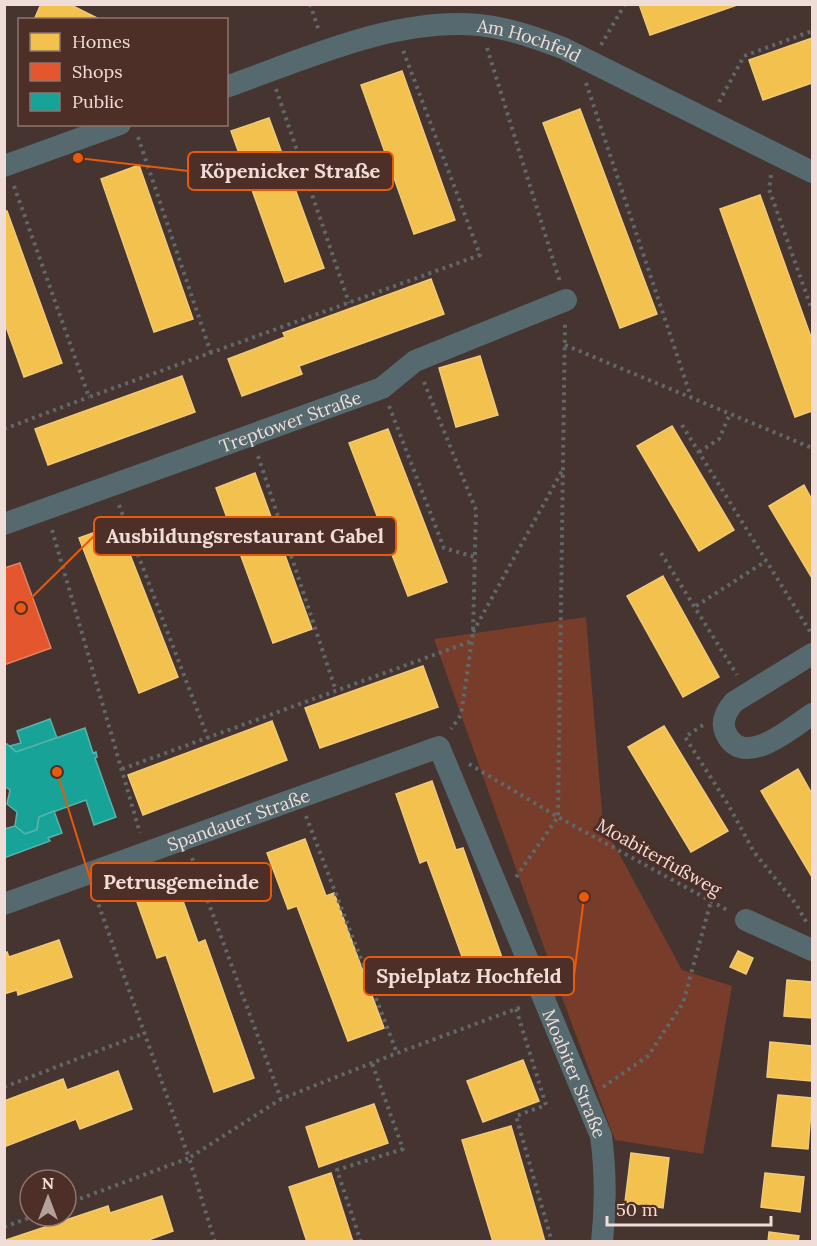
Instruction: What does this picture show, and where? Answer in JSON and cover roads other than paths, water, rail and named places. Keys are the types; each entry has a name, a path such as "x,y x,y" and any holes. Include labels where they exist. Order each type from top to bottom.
{"street":[{"name":"Am Hochfeld","path":"228,86 396,30 424,25 480,25 535,37 592,62 813,172"},
{"path":"6,166 129,130"},
{"name":"Treptower Straße","path":"4,524 382,388 415,361 566,300"},
{"path":"813,654 734,702 727,710 724,728 736,744 746,748 756,748 768,743 813,714"},
{"name":"Spandauer Straße","path":"4,904 440,747"},
{"name":"Moabiter Straße","path":"440,747 601,1137 606,1203 602,1242"},
{"path":"746,920 813,950"}],"place":[{"name":"Köpenicker Straße","path":"78,158"},
{"name":"Ausbildungsrestaurant Gabel","path":"21,608"},
{"name":"Petrusgemeinde","path":"57,772"},
{"name":"Spielplatz Hochfeld","path":"584,897"}]}
